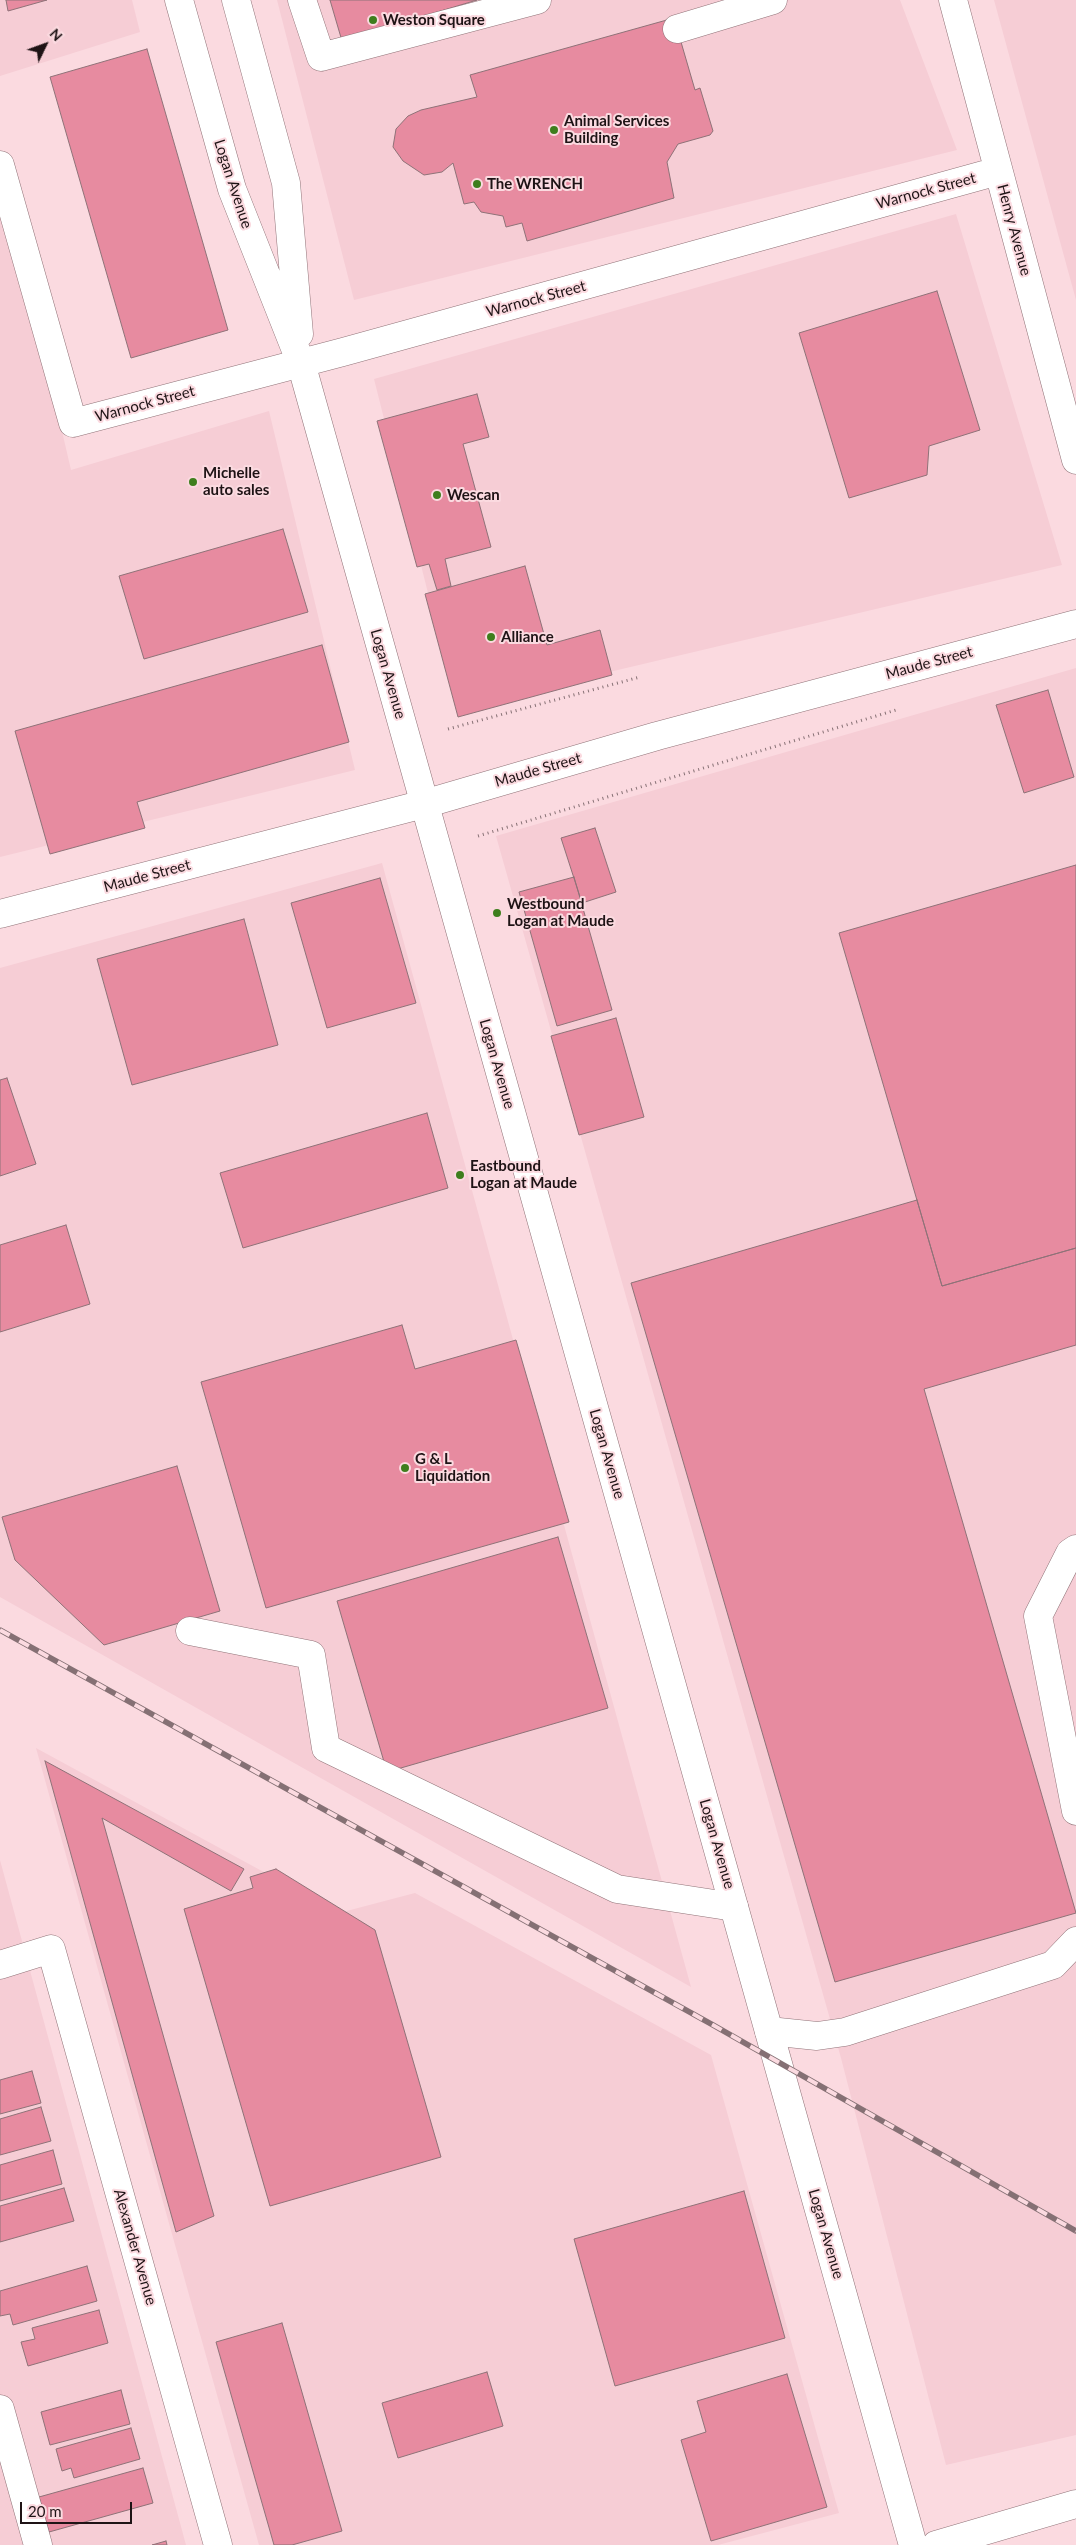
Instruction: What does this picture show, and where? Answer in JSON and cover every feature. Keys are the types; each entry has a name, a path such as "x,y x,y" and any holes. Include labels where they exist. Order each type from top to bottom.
{"street":[{"name":"Logan Avenue","path":"179,0 232,189 301,363 913,2545"},
{"name":"Logan Avenue","path":"236,0 286,184 301,363"},
{"path":"302,0 321,57 537,0"},
{"path":"677,29 773,0"},
{"name":"Henry Avenue","path":"953,0 1076,460"},
{"name":"Warnock Street","path":"0,165 73,423 301,363 998,171"},
{"name":"Maude Street","path":"0,914 424,804 648,738 1076,624"},
{"path":"1076,1549 1070,1553 1038,1616 1067,1720 1076,1811"},
{"path":"190,1631 311,1655 326,1748 617,1888 734,1908"},
{"path":"769,2032 817,2036 845,2032 1054,1965 1076,1941"},
{"name":"Alexander Avenue","path":"0,1965 52,1948 218,2545"},
{"path":"0,2408 38,2545"},
{"path":"936,2545 1076,2504"}],"path":[{"path":"448,729 640,676"},
{"path":"478,836 902,708"}],"shaded area":[{"path":"0,0 132,0 140,32 0,76"},
{"path":"277,0 900,0 957,150 354,300"},
{"path":"994,0 1076,0 1076,300"},
{"path":"0,164 71,470 269,411 355,770 0,857"},
{"path":"956,214 1062,565 457,708 374,379"},
{"path":"1076,668 1076,2435 946,2465 841,2058 496,836"},
{"path":"382,863 691,1987 0,1597 0,968"},
{"path":"36,1748 339,1913 415,1893 711,2055 839,2513 718,2545 259,2545"},
{"path":"0,1860 186,2545 0,2545"}],"building":[{"path":"6,0 47,0 8,11"},
{"name":"Weston Square","path":"330,0 477,0 342,41"},
{"name":"Animal Services Building","path":"674,18 695,90 700,88 713,131 710,135 678,144 667,162 674,198 527,241 522,223 506,227 503,216 481,212 474,202 464,204 453,163 442,172 424,175 403,161 393,147 396,129 408,116 421,110 477,97 470,75"},
{"path":"147,49 228,330 131,358 50,77"},
{"path":"937,291 980,430 929,446 927,475 849,498 799,333"},
{"name":"Wescan","path":"477,394 489,437 463,444 491,547 445,559 451,586 437,590 429,564 417,567 377,421"},
{"path":"283,529 308,612 144,659 119,576"},
{"name":"Alliance","path":"525,566 547,645 600,630 612,675 458,717 425,594"},
{"path":"322,645 349,742 137,802 145,828 50,854 15,731"},
{"path":"1048,690 1074,777 1024,793 996,705"},
{"path":"595,828 616,892 582,903 561,838"},
{"path":"1076,865 1076,1248 942,1286 839,933"},
{"path":"574,877 612,1010 557,1026 519,892"},
{"path":"380,878 416,1003 327,1028 291,903"},
{"path":"244,919 278,1045 132,1085 97,959"},
{"path":"616,1018 644,1117 579,1135 551,1036"},
{"path":"7,1078 36,1164 0,1176 0,1080"},
{"path":"427,1113 448,1188 243,1248 220,1173"},
{"path":"917,1200 942,1286 1076,1248 1076,1345 924,1389 1076,1913 835,1982 631,1283"},
{"path":"66,1225 90,1304 0,1332 0,1245"},
{"path":"402,1325 415,1369 516,1340 569,1522 266,1608 201,1382"},
{"path":"177,1466 220,1611 104,1645 15,1560 2,1517"},
{"path":"558,1537 608,1708 387,1772 337,1601"},
{"path":"45,1761 244,1869 231,1891 102,1818 214,2216 176,2232"},
{"path":"276,1869 375,1930 441,2157 270,2206 184,1909 253,1888 250,1877"},
{"path":"32,2071 41,2103 0,2114 0,2080"},
{"path":"41,2107 51,2141 0,2155 0,2119"},
{"path":"53,2150 62,2184 0,2201 0,2165"},
{"path":"64,2188 74,2221 0,2242 0,2206"},
{"path":"744,2191 785,2338 615,2386 574,2239"},
{"path":"87,2266 97,2301 13,2325 10,2314 0,2316 0,2291"},
{"path":"99,2310 108,2343 28,2366 21,2342 35,2339 32,2328"},
{"path":"282,2323 342,2531 292,2545 274,2545 216,2342"},
{"path":"487,2372 503,2426 398,2458 382,2403"},
{"path":"787,2374 827,2507 711,2541 681,2440 706,2432 697,2401"},
{"path":"121,2390 130,2424 50,2445 41,2412"},
{"path":"131,2428 140,2459 74,2478 71,2468 62,2471 56,2449"},
{"path":"143,2468 153,2503 49,2532 39,2497"},
{"path":"166,2541 167,2545 152,2545"}],"railway":[{"path":"0,1630 713,2025 1076,2231"}],"place":[{"name":"Weston Square","path":"373,20"},
{"name":"Animal Services Building","path":"554,130"},
{"name":"The WRENCH","path":"477,184"},
{"name":"Michelle auto sales","path":"193,482"},
{"name":"Wescan","path":"437,495"},
{"name":"Alliance","path":"491,637"},
{"name":"Westbound Logan at Maude","path":"497,913"},
{"name":"Eastbound Logan at Maude","path":"460,1175"},
{"name":"G & L Liquidation","path":"405,1468"}]}
